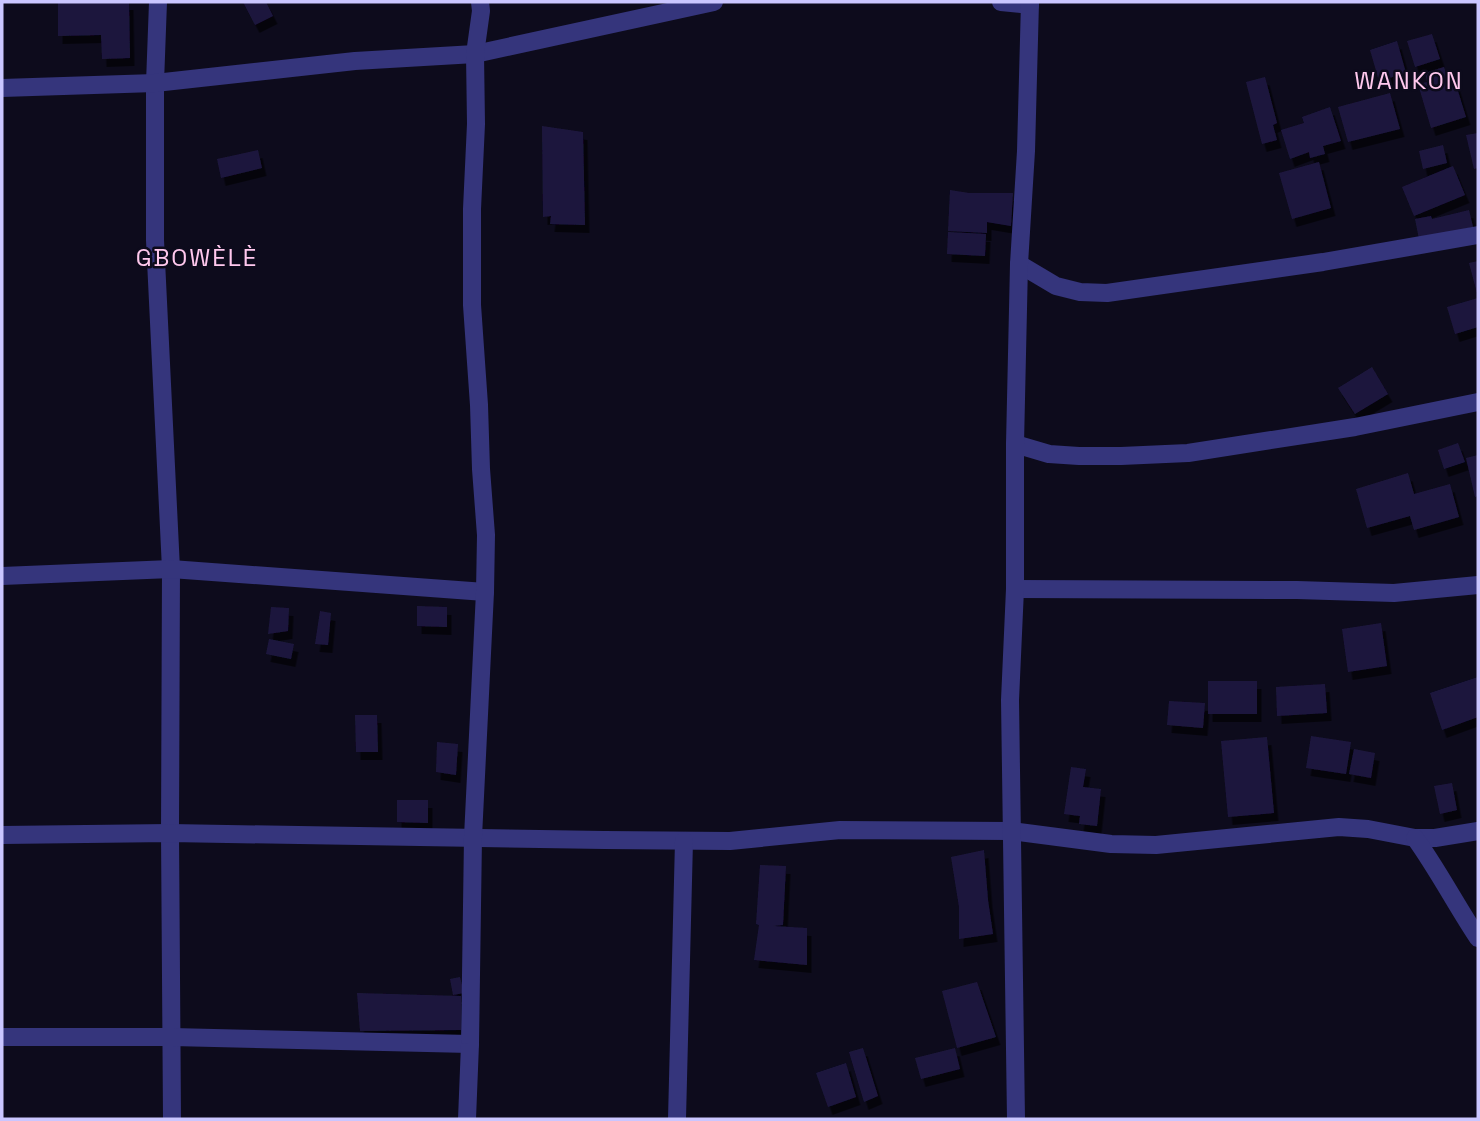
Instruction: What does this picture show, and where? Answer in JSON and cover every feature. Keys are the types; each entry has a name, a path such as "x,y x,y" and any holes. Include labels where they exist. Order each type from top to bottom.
{"street":[{"path":"158,2 155,240 171,569 172,1119"},
{"path":"467,1119 473,837 486,535 471,304 476,124 475,54 481,2"},
{"path":"2,88 155,83 355,61 475,54 714,2"},
{"path":"1001,2 1030,3 1026,151 1019,264 1015,589 1010,700 1016,1119"},
{"path":"1019,264 1056,286 1080,292 1107,293 1323,262 1478,236"},
{"path":"1015,444 1049,454 1079,456 1188,453 1355,427 1478,402"},
{"path":"2,576 171,569 485,592"},
{"path":"1015,589 1394,593 1478,585"},
{"path":"2,835 170,833 730,841 840,830 1011,831 1111,844 1156,845 1339,827 1415,838 1435,838 1478,831"},
{"path":"1415,838 1478,938"},
{"path":"677,1119 684,841"},
{"path":"2,1037 172,1037 470,1044"}],"building":[{"path":"58,2 129,2 130,58 102,59 101,35 58,36"},
{"path":"243,2 266,2 273,16 255,25"},
{"path":"1432,34 1440,59 1415,67 1407,41"},
{"path":"1397,41 1406,73 1379,81 1370,50"},
{"path":"1444,67 1447,77 1453,75 1466,117 1431,128 1418,84 1427,82 1425,73"},
{"path":"1265,77 1277,123 1273,125 1277,140 1262,144 1246,82"},
{"path":"1390,93 1400,129 1348,142 1338,107"},
{"path":"1330,107 1341,141 1323,146 1325,154 1310,158 1309,152 1290,159 1281,130 1304,123 1302,117"},
{"path":"542,126 583,132 585,225 550,224 551,216 543,217"},
{"path":"1478,133 1478,168 1474,169 1466,135"},
{"path":"1443,145 1447,163 1423,169 1419,151"},
{"path":"258,150 262,168 221,178 217,159"},
{"path":"1319,162 1331,208 1292,219 1279,173"},
{"path":"1453,166 1465,195 1414,216 1402,187"},
{"path":"950,190 1013,193 1011,226 987,222 987,233 948,231"},
{"path":"1469,210 1473,227 1419,239 1415,219 1431,216 1432,219"},
{"path":"948,232 986,234 985,256 947,254"},
{"path":"1478,261 1478,293 1477,293 1469,263"},
{"path":"1478,298 1478,327 1455,334 1447,307"},
{"path":"1372,367 1388,394 1355,414 1338,388"},
{"path":"1458,443 1465,462 1444,469 1438,450"},
{"path":"1478,455 1478,496 1475,497 1466,458"},
{"path":"1408,473 1414,494 1450,484 1459,517 1414,530 1410,516 1367,528 1356,489"},
{"path":"417,606 447,607 447,627 417,626"},
{"path":"271,607 289,608 288,631 268,634"},
{"path":"320,611 331,613 328,645 315,644"},
{"path":"1381,623 1387,666 1348,672 1342,629"},
{"path":"269,639 294,644 291,659 266,654"},
{"path":"1478,677 1478,717 1442,730 1430,693"},
{"path":"1208,681 1257,681 1257,714 1208,714"},
{"path":"1325,684 1327,713 1277,716 1276,687"},
{"path":"1169,701 1205,703 1203,728 1167,725"},
{"path":"355,715 377,715 378,752 356,752"},
{"path":"1311,736 1351,742 1346,774 1306,768"},
{"path":"1267,737 1274,813 1228,817 1221,741"},
{"path":"437,742 458,744 456,775 436,772"},
{"path":"1354,749 1375,753 1371,778 1349,774"},
{"path":"1071,767 1086,769 1083,787 1101,789 1097,826 1079,824 1080,816 1064,814"},
{"path":"1452,783 1457,810 1440,814 1434,786"},
{"path":"397,800 428,800 428,823 397,822"},
{"path":"984,850 993,934 959,939 959,907 951,857"},
{"path":"760,865 786,866 783,925 773,926 807,928 807,965 754,960 759,925 756,924"},
{"path":"460,977 464,993 453,995 450,979"},
{"path":"977,982 996,1037 957,1048 942,991"},
{"path":"357,993 461,996 461,1030 360,1031"},
{"path":"863,1048 878,1096 864,1102 849,1052"},
{"path":"955,1048 960,1069 921,1079 915,1058"},
{"path":"846,1063 856,1097 828,1107 816,1073"}],"district":[{"name":"WANKON","path":"1409,81"},
{"name":"GBOWÈLÈ","path":"197,258"}]}
